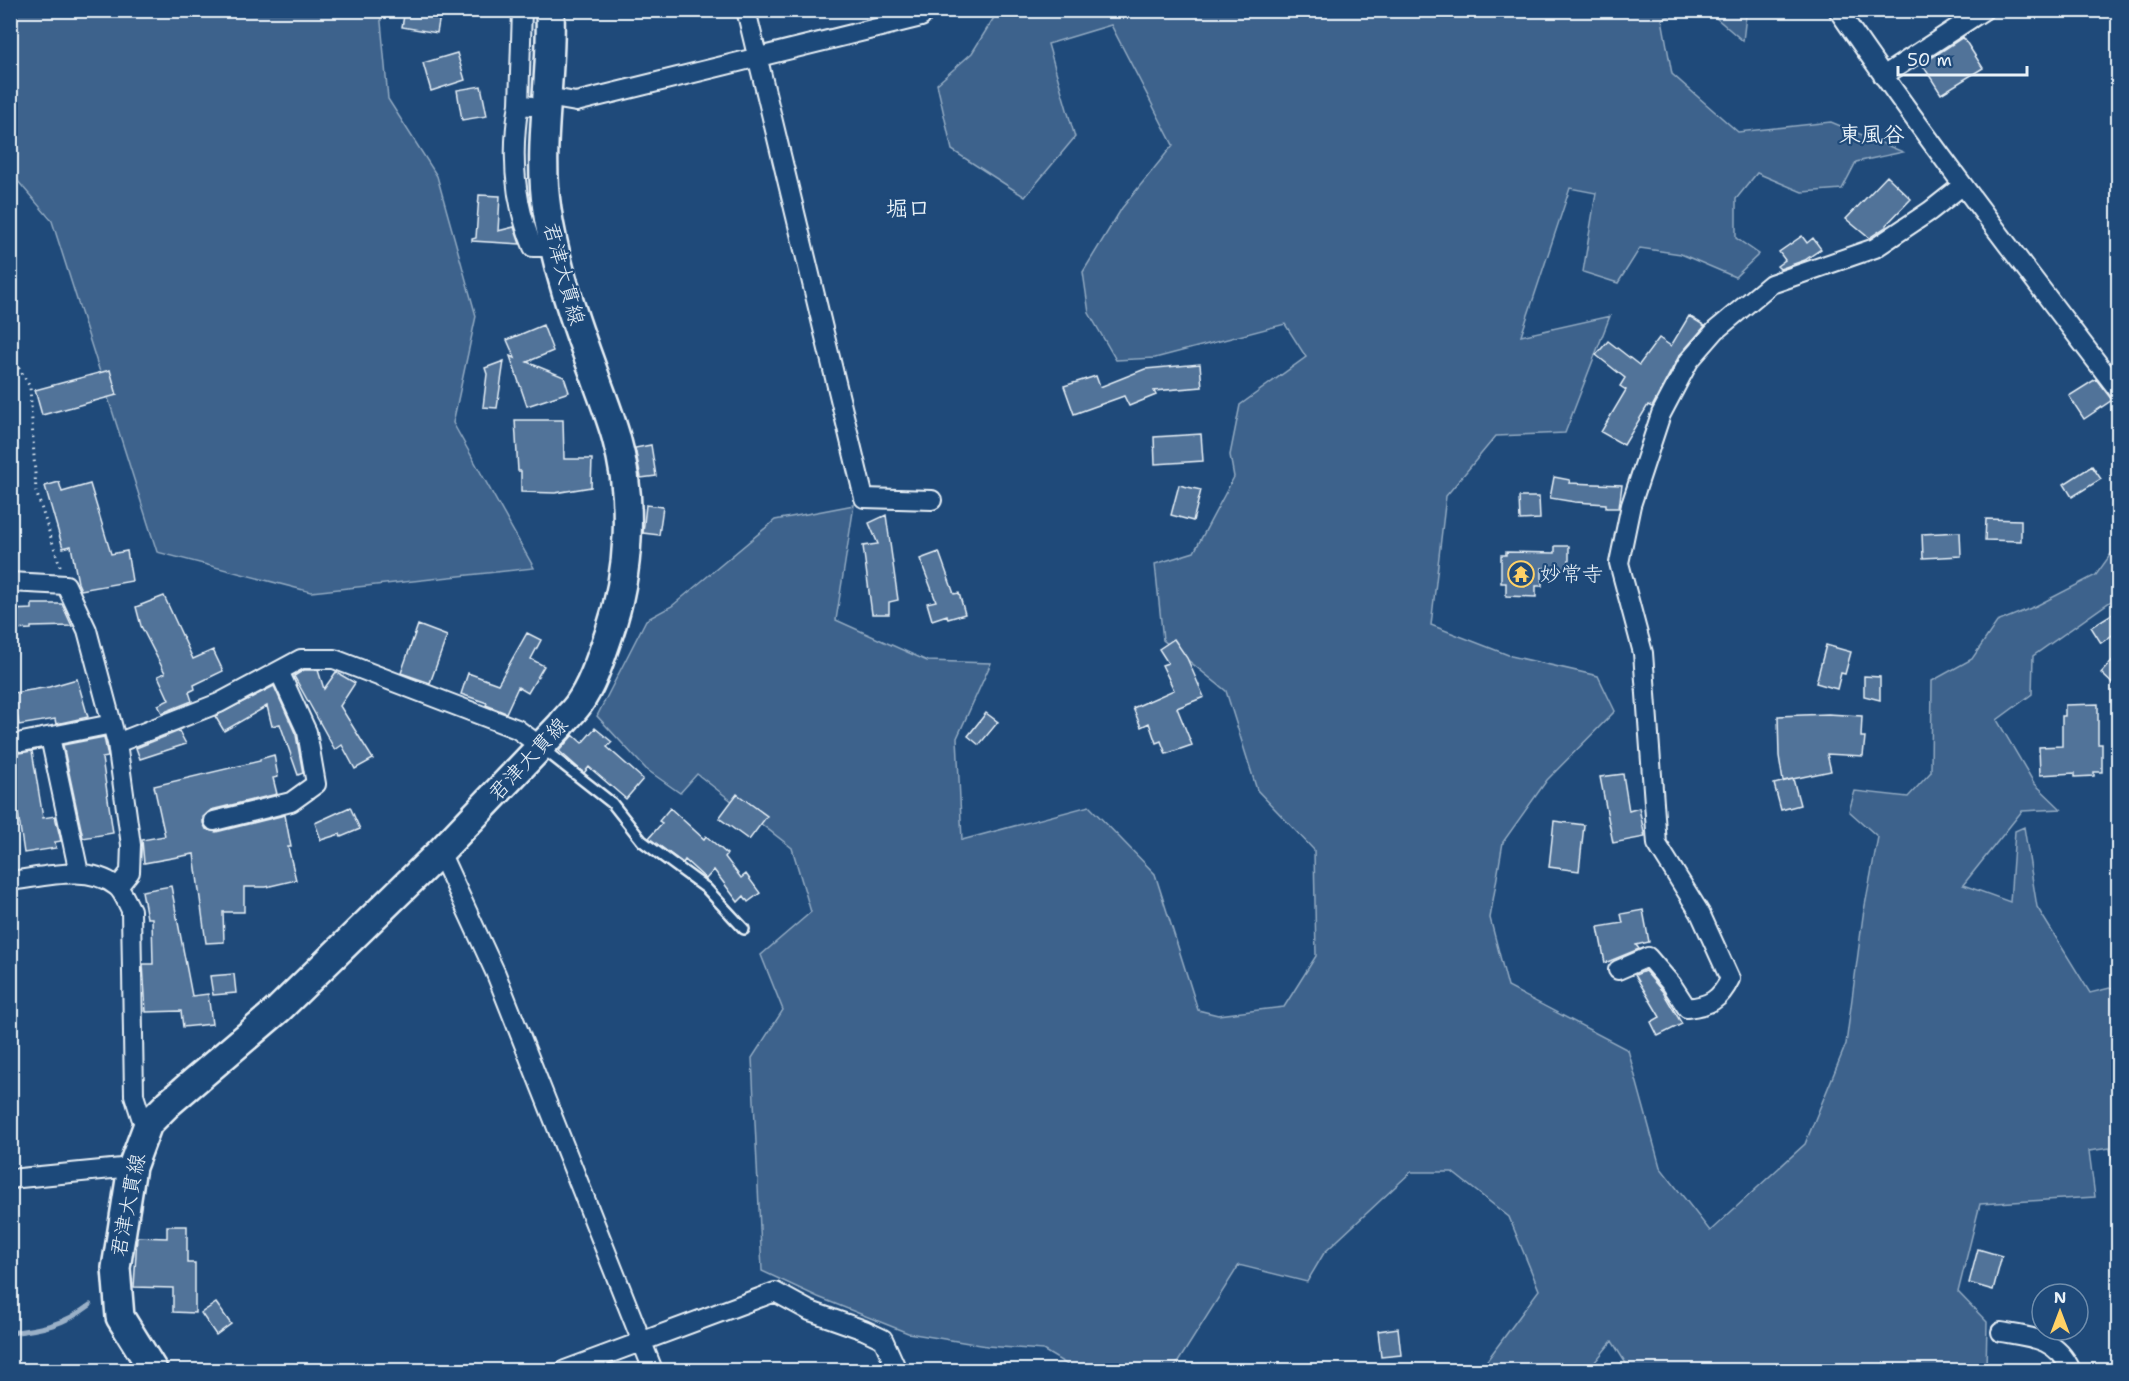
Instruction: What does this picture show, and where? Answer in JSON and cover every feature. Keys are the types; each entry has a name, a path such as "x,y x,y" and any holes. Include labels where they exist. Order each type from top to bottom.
{"main road":[{"name":"君津大貫線","path":"153,1371 120,1317 116,1268 132,1167 148,1124 169,1103 279,1009 440,852 578,705 599,662 616,612 627,545 627,502 616,437 563,284 547,208 544,180 550,10"}],"street":[{"path":"522,10 515,152 517,188 522,217 533,247 554,247"},
{"path":"746,10 864,498 932,500"},
{"path":"519,104 576,102 921,17 919,10"},
{"path":"1838,10 1963,185 2118,390"},
{"path":"1883,76 1984,10"},
{"path":"1618,970 1648,957 1672,985 1687,1008 1702,1007 1718,997 1730,979 1700,913 1657,844 1643,653 1619,562 1631,505 1661,414 1689,361 1716,330 1771,284 1875,248 1930,211 1963,185"},
{"path":"10,582 66,585 87,630 117,743 131,845 130,872 118,887"},
{"path":"117,743 219,703 301,659 334,659 517,729 540,746"},
{"path":"214,821 291,802 316,784 307,732 279,671"},
{"path":"22,742 112,724"},
{"path":"50,737 79,873"},
{"path":"440,852 496,974 653,1371"},
{"path":"10,880 79,873 99,876 118,887 131,910 134,1095 141,1117 148,1124"},
{"path":"10,1179 132,1167"},
{"path":"565,1371 775,1292 810,1311 883,1339 897,1371"},
{"path":"2001,1332 2040,1338 2056,1348 2071,1371"}],"lane":[{"path":"540,746 612,803 642,841 706,888 744,929"}],"path":[{"path":"10,352 30,387 36,491 66,585"}],"shaded area":[{"path":"10,11 380,11 388,99 437,176 476,316 453,423 534,568 311,592 157,552 52,221 11,173"},
{"path":"998,11 1684,11 1662,19 1672,74 1738,132 1831,122 1903,152 1856,162 1842,189 1802,192 1757,173 1736,199 1736,238 1759,254 1735,277 1681,254 1640,248 1618,283 1583,272 1596,193 1570,188 1521,336 1610,316 1565,433 1496,436 1446,496 1431,625 1511,656 1598,676 1615,711 1547,780 1503,842 1490,918 1508,987 1628,1050 1660,1167 1710,1231 1805,1144 1846,1044 1863,916 1878,837 1849,811 1855,791 1908,797 1931,772 1932,681 1972,659 1997,622 2036,606 2096,575 2118,544 2118,596 2033,656 2032,694 1997,720 2034,783 2061,809 2022,811 1963,885 2010,902 2015,831 2024,827 2037,907 2090,993 2118,986 2118,1173 2115,1174 2110,1148 2089,1151 2095,1197 1980,1204 1958,1292 1987,1322 1986,1370 1630,1370 1612,1341 1594,1363 1592,1370 1480,1370 1539,1290 1509,1217 1452,1172 1411,1172 1324,1253 1307,1282 1239,1265 1173,1370 1076,1370 1043,1350 987,1346 908,1333 818,1297 762,1271 752,1058 783,1010 761,955 811,912 792,848 697,774 680,793 646,769 597,716 646,620 672,606 775,520 854,505 836,620 927,661 991,663 957,738 962,840 1089,806 1155,874 1198,1010 1218,1015 1284,1007 1316,956 1314,850 1257,790 1226,691 1163,640 1155,564 1194,552 1234,477 1230,455 1240,405 1306,357 1285,324 1155,358 1116,360 1089,313 1083,272 1122,208 1173,145 1111,25 1048,44 1075,137 1025,197 952,150 937,84 972,53"},
{"path":"1708,11 1750,11 1746,15 1743,41"}],"building":[{"path":"405,10 441,10 437,33 402,27"},
{"path":"1963,37 1983,68 1941,94 1922,64"},
{"path":"457,53 465,80 431,91 423,63"},
{"path":"481,86 487,116 462,120 457,90"},
{"path":"1887,176 1911,199 1887,226 1869,238 1846,219"},
{"path":"479,195 500,196 498,231 514,227 520,244 472,241 476,238"},
{"path":"1802,236 1807,243 1813,238 1821,249 1805,260 1780,269 1777,266 1785,260 1779,252"},
{"path":"1689,316 1705,326 1679,356 1652,407 1648,405 1624,445 1601,432 1626,390 1620,386 1625,378 1596,355 1608,341 1639,365 1659,338 1671,346"},
{"path":"543,325 553,351 527,362 564,377 569,392 527,406 510,356 515,358 507,340"},
{"path":"504,361 497,408 483,407 487,374 485,368"},
{"path":"1200,364 1202,387 1154,391 1156,395 1129,406 1124,396 1074,414 1064,386 1096,376 1100,387 1145,369"},
{"path":"110,370 117,395 42,415 35,390"},
{"path":"2096,379 2112,400 2084,419 2069,396"},
{"path":"515,420 563,420 564,459 592,459 591,487 555,493 521,492"},
{"path":"1201,434 1203,461 1155,464 1154,437"},
{"path":"651,445 656,476 641,478 635,448"},
{"path":"2092,466 2101,479 2072,497 2064,484"},
{"path":"1554,477 1570,480 1569,483 1622,485 1619,508 1606,508 1606,504 1550,498"},
{"path":"59,482 62,492 90,484 111,554 127,551 132,581 81,590 71,546 63,548 45,486"},
{"path":"1179,485 1201,490 1193,521 1171,515"},
{"path":"1519,497 1539,497 1540,519 1520,520"},
{"path":"646,505 663,507 659,535 643,533"},
{"path":"886,515 898,600 889,602 889,614 872,614 863,546 878,544 869,523"},
{"path":"1986,519 2021,520 2021,541 1985,540"},
{"path":"1960,532 1961,556 1923,558 1922,534"},
{"name":"妙常寺","path":"1555,546 1569,546 1569,568 1542,568 1542,586 1536,586 1536,597 1506,596 1506,583 1501,583 1501,555 1506,555 1506,552 1555,553"},
{"path":"939,552 954,594 959,593 965,614 948,619 947,615 932,620 927,603 936,601 920,559"},
{"path":"164,596 193,659 213,650 223,671 194,685 195,689 189,692 192,701 162,713 158,705 169,700 158,676 165,673 141,626 136,607"},
{"path":"32,604 62,604 72,626 10,630 10,610 32,609"},
{"path":"2118,610 2118,631 2101,643 2091,627"},
{"path":"418,625 447,636 430,683 401,673"},
{"path":"527,633 541,640 531,659 544,666 528,693 518,687 506,713 486,705 487,703 461,694 468,673 498,684"},
{"path":"1174,639 1187,658 1204,697 1177,708 1192,745 1166,754 1161,741 1156,743 1149,723 1141,727 1133,708 1174,690 1162,665 1168,663 1159,649"},
{"path":"1826,645 1851,652 1845,674 1841,673 1837,689 1816,683"},
{"path":"2118,654 2118,689 2101,673"},
{"path":"304,670 318,670 324,689 336,672 355,683 340,706 373,759 355,769 342,745 335,750 294,676"},
{"path":"1864,676 1880,677 1880,700 1864,696"},
{"path":"77,679 88,717 56,724 55,719 19,725 13,693 49,687"},
{"path":"274,686 296,735 303,773 298,775 280,724 272,726 267,706 224,731 215,716"},
{"path":"2098,704 2098,744 2102,744 2102,772 2094,772 2094,776 2075,777 2075,773 2040,775 2039,747 2062,746 2062,716 2065,716 2065,705"},
{"path":"986,713 998,722 979,745 968,736"},
{"path":"1828,714 1862,716 1861,737 1865,737 1863,756 1827,754 1831,771 1783,781 1779,756 1778,716"},
{"path":"595,728 612,742 607,747 643,779 626,799 589,767 584,773 559,751 573,735 582,743"},
{"path":"179,731 186,744 140,759 136,748"},
{"path":"104,737 108,757 102,758 113,833 83,838 63,745"},
{"path":"12,747 19,753 32,751 43,818 55,816 61,841 55,842 56,848 24,853 18,813 12,814 10,806 10,748"},
{"path":"274,755 278,777 273,778 277,794 211,810 203,817 203,823 206,829 216,832 285,815 291,847 288,847 296,880 266,887 244,887 244,912 223,912 224,942 206,943 194,854 144,863 142,840 165,836 154,786 260,761 260,759"},
{"path":"1623,774 1629,811 1639,808 1645,837 1613,843 1600,777"},
{"path":"1793,779 1800,805 1781,810 1774,784"},
{"path":"737,794 767,816 749,840 719,818"},
{"path":"350,807 360,829 341,837 340,834 321,840 315,823"},
{"path":"670,808 704,839 706,836 727,854 725,857 741,878 746,874 760,893 748,902 744,896 738,902 714,870 706,879 685,860 683,863 649,838 662,823 659,821"},
{"path":"1554,821 1584,825 1579,871 1549,867"},
{"path":"171,886 192,996 208,994 212,1024 183,1027 181,1011 146,1012 143,964 153,964 152,918 147,918 142,891"},
{"path":"1643,910 1649,942 1636,945 1639,949 1605,963 1598,927 1623,923 1621,914"},
{"path":"1645,971 1663,992 1682,1024 1658,1036 1651,1022 1660,1017 1635,975"},
{"path":"234,974 236,993 213,995 210,976"},
{"path":"167,1226 187,1226 187,1263 195,1263 195,1313 173,1312 173,1288 134,1287 137,1237 167,1238"},
{"path":"1978,1249 2002,1256 1993,1290 1969,1283"},
{"path":"216,1303 231,1324 216,1335 201,1313"},
{"path":"1398,1328 1401,1355 1381,1357 1378,1331"}],"waterway":[{"path":"10,1333 62,1322 90,1305"}],"place":[{"name":"妙常寺","path":"1521,574"}],"district":[{"name":"東風谷","path":"1872,134"},
{"name":"堀口","path":"908,208"}]}
